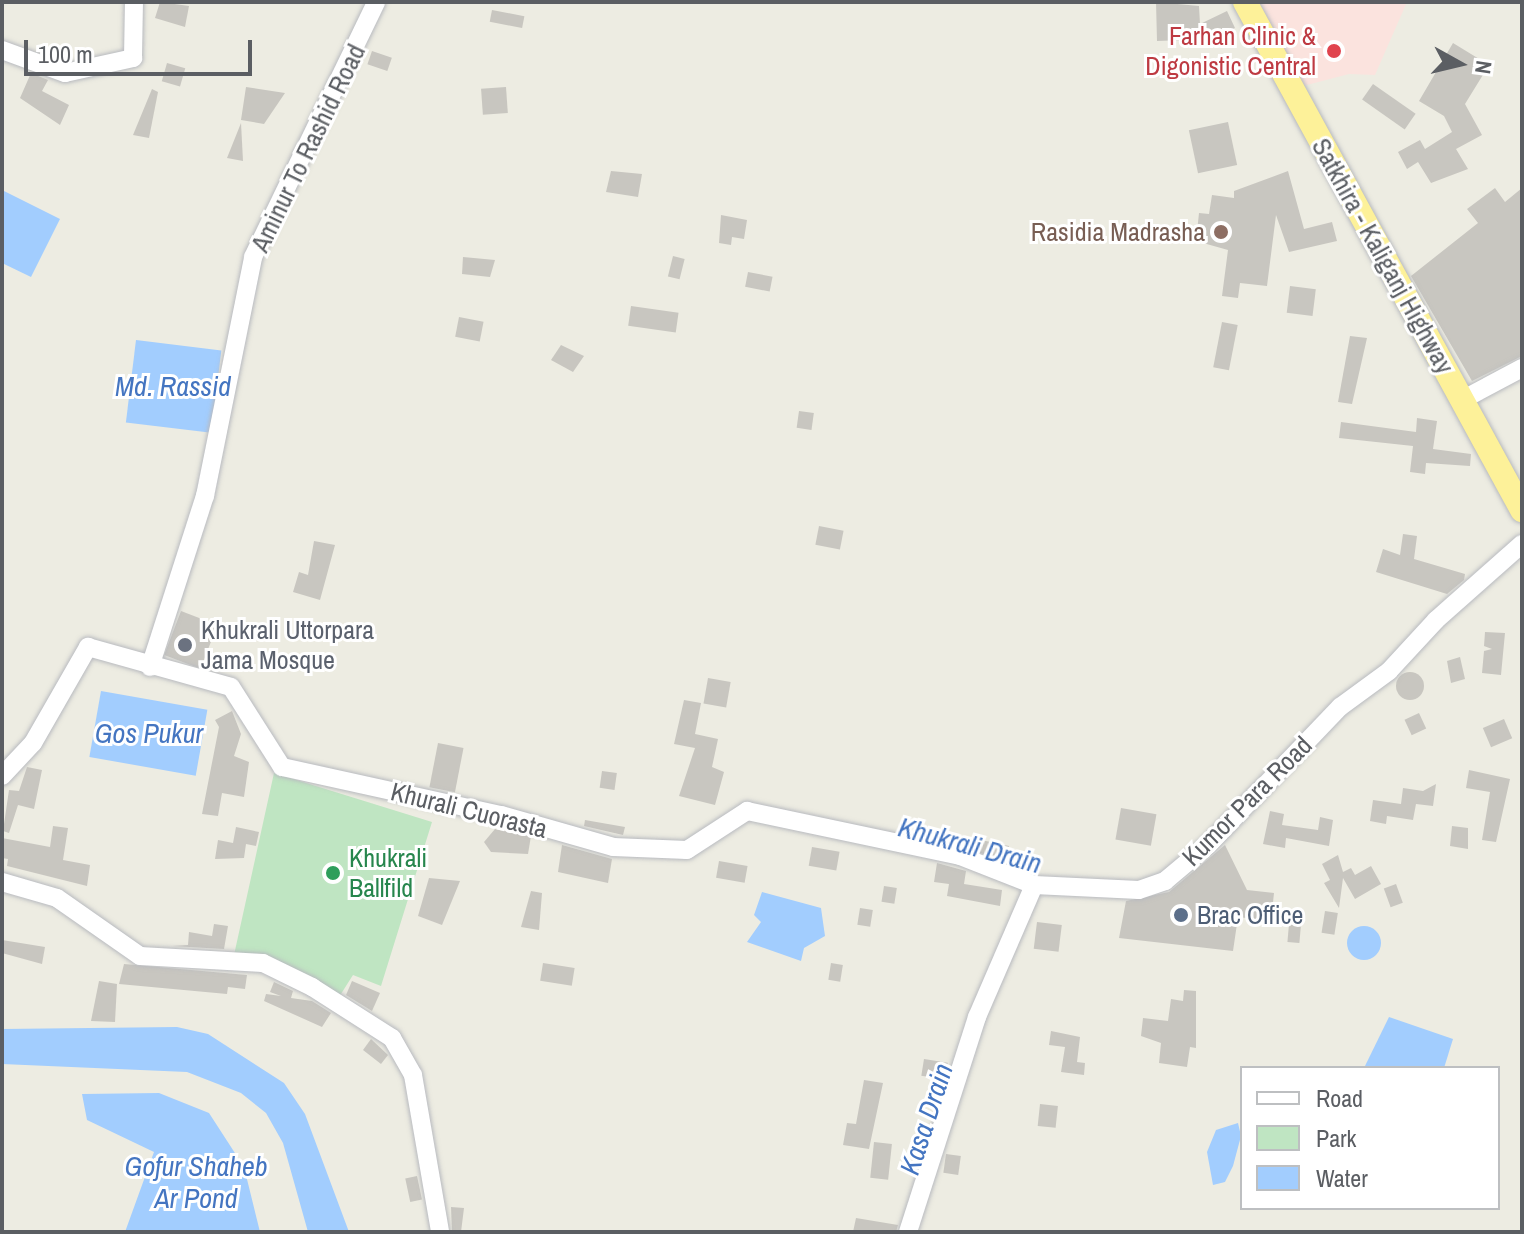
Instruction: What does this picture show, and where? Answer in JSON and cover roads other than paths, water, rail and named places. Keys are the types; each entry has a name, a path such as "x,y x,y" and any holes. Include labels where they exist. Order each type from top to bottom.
{"highway":[{"name":"Satkhira - Kaliganj Highway","path":"1245,2 1522,510"}],"street":[{"path":"2,50 65,73 133,58 134,2"},
{"name":"Aminur To Rashid Road","path":"150,667 205,496 253,257 376,2"},
{"path":"1462,400 1522,368"},
{"name":"Kumor Para Road","path":"1034,885 1139,890 1165,881 1209,844 1340,707 1389,671 1436,620 1522,544"},
{"name":"Khurali Cuorasta","path":"2,776 33,743 88,647 150,667 231,687 282,767 501,815 613,847 687,850 747,811 960,856 1034,885"},
{"path":"2,882 57,898 140,956 263,963 312,987 392,1038 413,1075 440,1232"},
{"path":"908,1232 977,1017 1034,885"}],"water":[{"path":"2,190 60,219 31,277 2,263"},
{"name":"Md. Rassid","path":"136,340 221,350 211,433 126,422"},
{"name":"Gos Pukur","path":"101,691 207,710 196,776 89,757"},
{"path":"762,892 821,908 825,936 804,948 801,961 747,942 761,922 754,915"},
{"path":"1364,926 1376,931 1381,943 1376,955 1364,960 1352,955 1347,943 1352,931"},
{"path":"1389,1017 1453,1039 1445,1066 1365,1066"},
{"path":"177,1027 208,1034 284,1083 305,1114 349,1232 308,1232 283,1143 266,1113 241,1093 187,1072 2,1064 2,1029"},
{"name":"Gofur Shaheb Ar Pond","path":"159,1093 209,1113 244,1167 260,1232 125,1232 154,1152 87,1120 82,1094"},
{"path":"1238,1123 1240,1140 1225,1182 1213,1185 1207,1152 1216,1130"}],"place":[{"name":"Farhan Clinic & Digonistic Central","path":"1334,51"},
{"name":"Rasidia Madrasha","path":"1221,232"},
{"name":"Khukrali Uttorpara Jama Mosque","path":"185,645"},
{"name":"Khukrali Ballfild","path":"333,873"},
{"name":"Brac Office","path":"1181,915"}],"water label":[{"name":"Khukrali Drain","path":"970,845"},
{"name":"Kasa Drain","path":"926,1119"}]}
